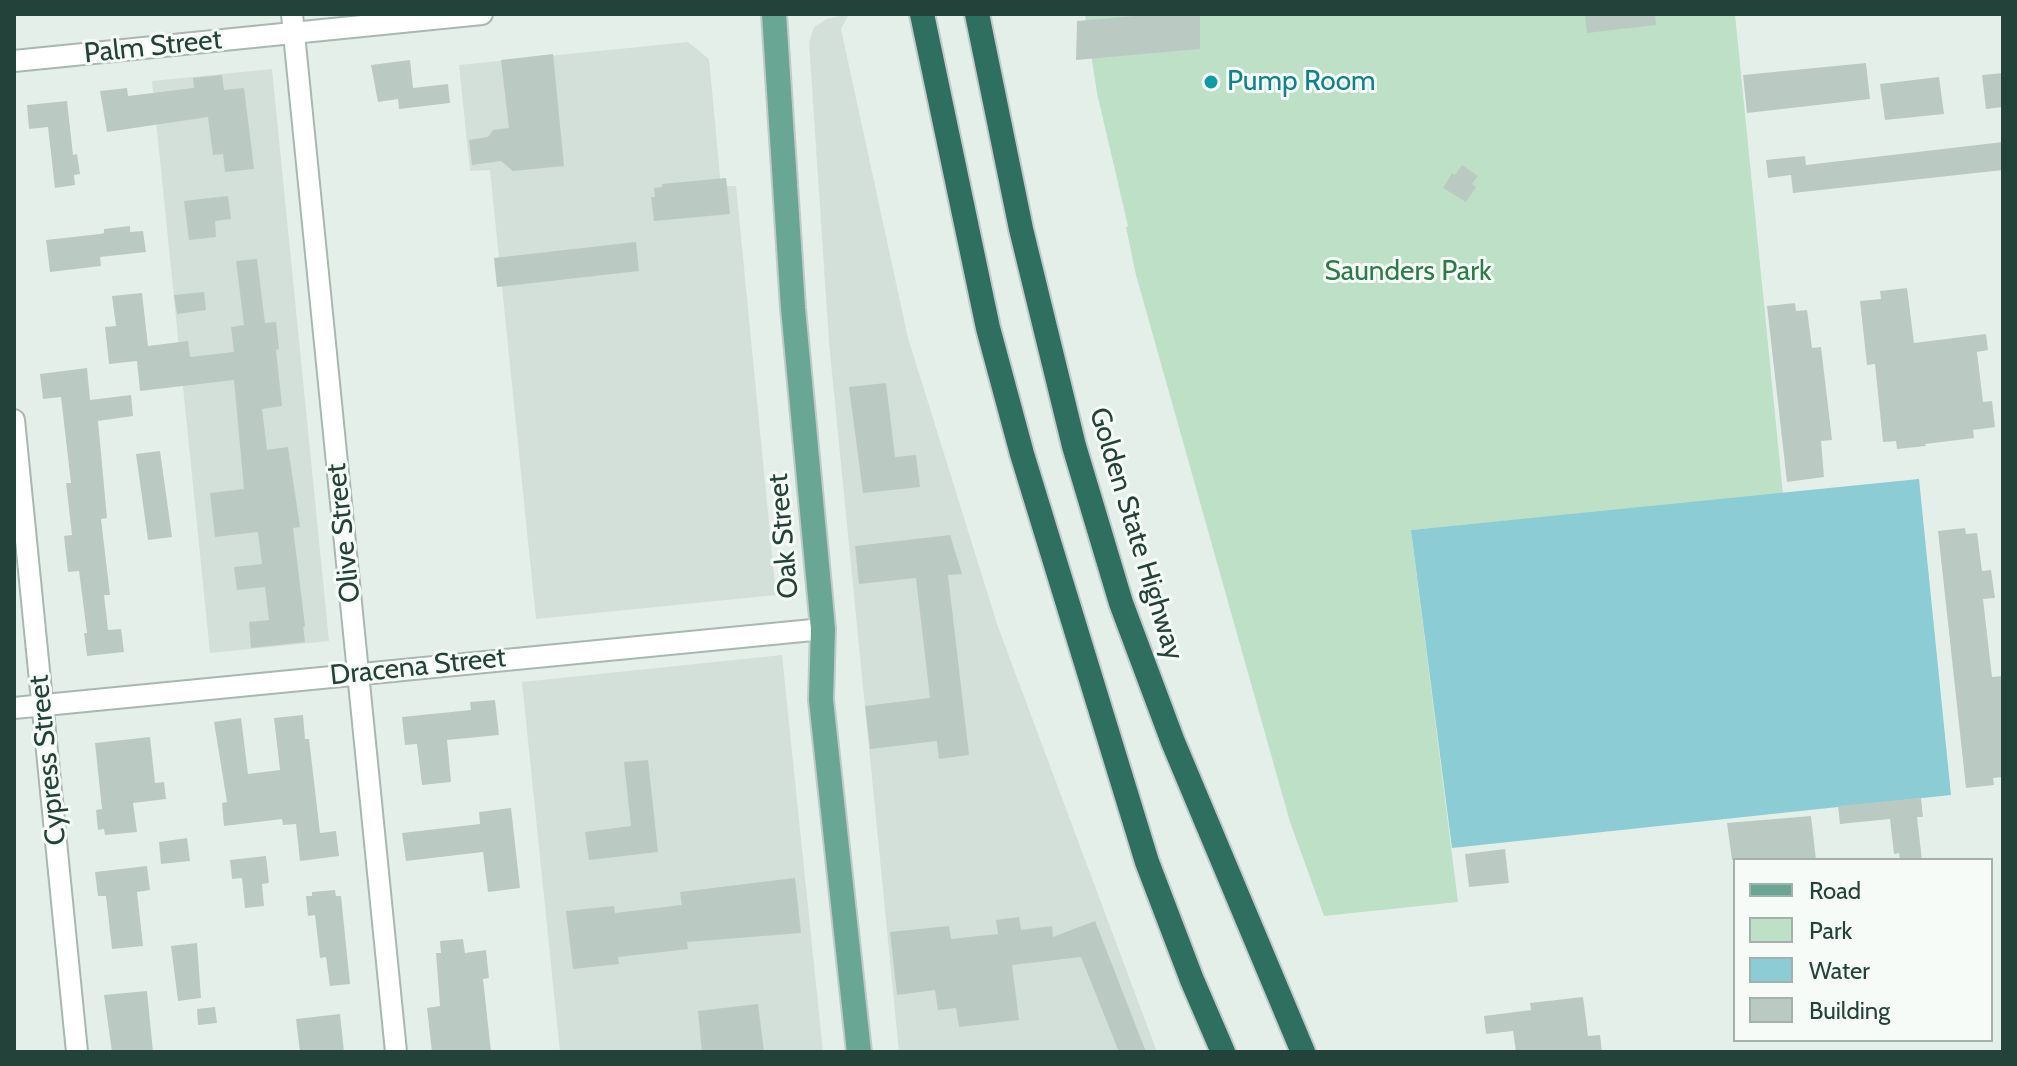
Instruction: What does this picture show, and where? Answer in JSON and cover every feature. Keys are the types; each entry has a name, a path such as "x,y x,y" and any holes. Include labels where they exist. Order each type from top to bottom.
{"highway":[{"path":"922,14 988,328 1022,454 1147,862 1223,1052"},
{"name":"Golden State Highway","path":"977,14 1015,201 1055,370 1074,446 1121,603 1173,742 1303,1052"}],"main road":[{"name":"Oak Street","path":"774,14 793,308 823,629 821,700 859,1052"}],"street":[{"name":"Palm Street","path":"14,61 293,24 482,14"},
{"name":"Olive Street","path":"293,24 396,1052"},
{"name":"Cypress Street","path":"14,420 77,1052"},
{"name":"Dracena Street","path":"14,708 823,629"}],"shaded area":[{"path":"849,14 841,29 908,338 998,627 1157,1052 899,1052 829,342 809,42 814,27 827,19"},
{"path":"688,42 709,59 721,186 736,186 776,595 536,619 490,170 470,171 459,65"},
{"path":"272,69 329,641 210,653 152,81"},
{"path":"782,655 823,1052 560,1052 522,682"}],"green space":[{"name":"Saunders Park","path":"1085,14 1735,14 1783,494 1411,530 1458,902 1324,916 1290,822 1136,275 1128,226 1097,93"}],"water":[{"path":"1919,479 1951,795 1452,848 1411,530"}],"building":[{"path":"1200,14 1200,49 1076,60 1077,21"},
{"path":"1585,14 1655,14 1656,25 1587,33"},
{"path":"553,54 564,166 513,171 501,161 472,165 469,140 488,137 493,130 509,128 501,60"},
{"path":"410,60 413,88 448,84 450,103 399,109 398,99 378,102 371,65"},
{"path":"1866,63 1870,99 1747,113 1743,75"},
{"path":"2003,73 2003,107 1986,109 1982,75"},
{"path":"222,75 224,90 244,88 254,169 225,172 223,154 213,155 208,117 107,132 100,91 127,88 128,96 194,88 193,78"},
{"path":"1939,77 1944,114 1885,120 1880,84"},
{"path":"67,101 73,155 77,154 80,174 74,175 75,185 55,188 48,127 29,129 27,105"},
{"path":"2003,142 2003,170 1793,193 1791,175 1768,178 1766,160 1805,156 1806,165"},
{"path":"1462,165 1478,176 1472,184 1476,187 1466,202 1443,188 1452,173 1455,175"},
{"path":"726,178 730,214 654,221 651,197 655,197 654,188 662,187 662,184"},
{"path":"228,196 231,219 215,221 216,237 189,240 184,201"},
{"path":"130,226 130,232 143,231 146,252 100,257 101,266 50,272 46,240 100,234 104,233 104,229"},
{"path":"636,242 639,271 497,287 494,258"},
{"path":"257,259 265,323 276,322 282,406 262,409 267,450 288,447 300,527 293,528 305,642 251,648 249,622 269,620 265,587 237,590 234,567 262,564 258,532 215,537 210,493 244,489 234,380 140,391 137,361 109,364 105,327 116,326 112,296 142,293 148,346 188,341 190,357 234,352 231,327 244,325 236,261"},
{"path":"1907,288 1914,343 1986,334 1988,350 1977,352 1983,402 1992,401 1995,427 1973,430 1974,438 1926,446 1897,449 1896,441 1883,442 1875,364 1867,365 1860,301 1881,299 1880,291"},
{"path":"204,292 206,310 177,314 174,295"},
{"path":"1795,303 1796,311 1807,310 1812,348 1821,347 1832,440 1821,441 1824,477 1787,482 1767,306"},
{"path":"87,368 90,400 131,395 133,416 98,421 107,518 101,519 110,595 104,595 108,630 121,629 124,652 87,656 79,571 68,572 64,536 72,535 66,483 71,483 61,397 43,399 40,374"},
{"path":"886,383 895,457 916,455 920,487 863,493 849,387"},
{"path":"160,451 172,537 148,540 136,454"},
{"path":"1965,528 1966,534 1977,533 1982,571 1991,570 1995,598 1983,599 1992,677 2003,676 2003,777 1993,778 1994,785 1966,788 1938,531"},
{"path":"950,535 962,574 948,575 969,755 939,759 937,741 870,749 865,706 930,698 916,578 859,584 855,546"},
{"path":"495,700 499,735 447,740 451,782 422,785 417,744 405,745 402,717 471,710 470,702"},
{"path":"303,715 305,739 309,739 320,833 336,831 339,856 300,861 296,824 283,825 282,819 224,826 222,803 227,802 214,722 241,718 248,774 280,770 274,718"},
{"path":"150,737 155,783 164,782 166,799 133,803 137,832 105,835 104,829 98,830 96,810 102,809 95,743"},
{"path":"648,760 658,852 589,860 585,832 631,826 624,762"},
{"path":"1921,798 1923,817 1917,817 1922,858 1900,858 1899,853 1894,854 1890,819 1840,824 1838,806"},
{"path":"511,808 520,888 488,892 483,852 406,861 402,833 480,824 479,812"},
{"path":"1811,816 1816,858 1732,860 1727,823"},
{"path":"187,838 190,861 161,864 159,842"},
{"path":"1505,849 1509,883 1469,887 1465,854"},
{"path":"266,856 269,883 262,884 264,906 245,908 242,878 232,879 230,860"},
{"path":"147,866 150,890 137,892 143,946 112,949 106,896 98,896 95,872"},
{"path":"795,878 801,933 687,942 688,949 618,957 619,964 573,969 566,911 614,906 615,913 682,905 680,892"},
{"path":"335,890 336,896 341,896 350,984 330,986 326,957 320,958 315,915 308,916 306,896 312,896 312,892"},
{"path":"1019,917 1021,930 1052,926 1053,937 1095,921 1146,1052 1119,1052 1081,957 1012,965 1019,1020 959,1027 956,1008 938,1010 935,990 897,995 890,932 949,926 951,939 998,934 996,920"},
{"path":"463,939 465,953 486,950 489,978 483,979 491,1052 432,1052 427,1008 440,1006 436,953 441,953 440,941"},
{"path":"197,943 201,998 178,1001 171,946"},
{"path":"147,991 153,1052 112,1052 104,995"},
{"path":"1583,997 1588,1036 1600,1035 1602,1052 1516,1052 1513,1031 1486,1034 1484,1016 1531,1010 1530,1003"},
{"path":"758,1004 764,1052 702,1052 698,1011"},
{"path":"215,1007 217,1023 198,1025 197,1009"},
{"path":"340,1014 344,1052 300,1052 296,1019"}],"place":[{"name":"Pump Room","path":"1211,82"}]}
